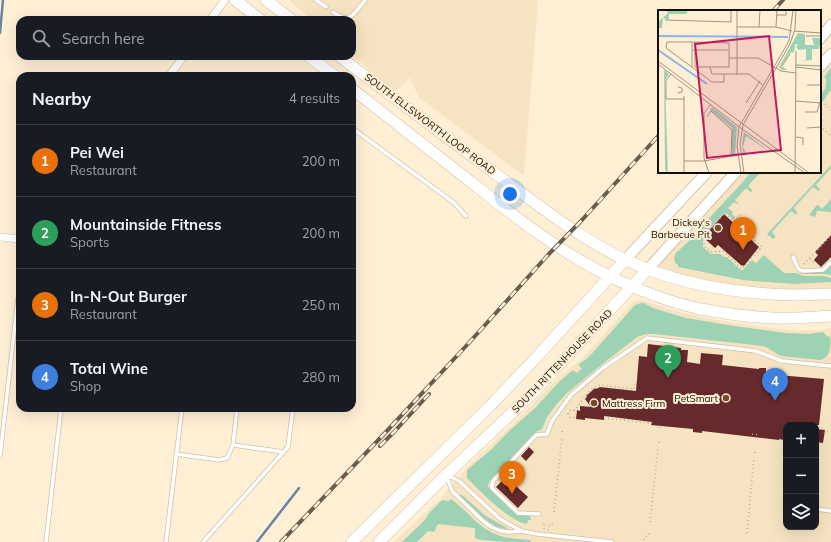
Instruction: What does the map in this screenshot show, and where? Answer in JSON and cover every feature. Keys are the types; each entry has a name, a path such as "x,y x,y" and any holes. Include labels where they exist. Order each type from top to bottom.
{"main road":[{"path":"235,0 256,16"},
{"path":"266,0 287,16"},
{"path":"821,38 831,25"},
{"path":"821,66 831,54"},
{"path":"312,60 322,71"},
{"name":"SOUTH ELLSWORTH LOOP ROAD","path":"344,60 548,213 625,260 696,284 736,291 796,295 831,294"},
{"name":"SOUTH ELLSWORTH LOOP ROAD","path":"356,92 534,231 580,260 610,276 632,286 696,308 773,318 831,316"},
{"name":"SOUTH RITTENHOUSE ROAD","path":"352,542 517,378 706,173"},
{"name":"SOUTH RITTENHOUSE ROAD","path":"379,542 446,475 531,396 735,173"},
{"path":"433,461 446,475"}],"street":[{"path":"213,16 225,0"},
{"path":"172,72 181,60"},
{"path":"0,237 16,238"}],"lane":[{"path":"316,0 326,7"},
{"path":"350,16 365,0"},
{"path":"333,12 340,16"},
{"path":"356,131 453,202 466,216"},
{"path":"793,257 798,268 802,271 823,270 831,262"},
{"path":"0,456 16,316"},
{"path":"539,514 518,512 492,488 494,481 536,435 547,434 552,421 571,395 603,368 647,338 756,351 782,361 831,366"},
{"path":"46,542 61,412"},
{"path":"166,542 181,412"},
{"path":"176,454 219,460 227,458 233,445 237,412"},
{"path":"203,542 288,447 292,412"},
{"path":"233,445 284,452"},
{"path":"446,475 459,481 500,519 520,531"},
{"path":"446,475 452,491 483,521 501,531 520,531 612,542"},
{"path":"819,509 831,511"}],"path":[{"path":"825,104 831,110"},
{"path":"821,127 831,136"},
{"path":"725,213 744,231 762,247 761,250 742,269 722,251 711,252 704,246 704,236 725,213"},
{"path":"734,221 741,214"},
{"path":"744,231 751,224"},
{"path":"802,267 831,236"},
{"path":"758,244 761,241"},
{"path":"810,259 817,266 818,264"},
{"path":"568,416 569,411 574,411 586,394 597,386 600,385 634,389 635,382"},
{"path":"564,417 575,417 576,415 574,411"},
{"path":"604,418 652,423"},
{"path":"824,434 831,431"},
{"path":"752,434 758,434 757,438"},
{"path":"554,512 562,437"},
{"path":"650,522 658,447"},
{"path":"746,533 754,457"},
{"path":"544,524 544,529 548,530 548,527 552,525 553,521"},
{"path":"644,540 644,538 649,534 649,531"}],"shaded area":[{"path":"289,0 538,0 524,176 419,98 410,78 395,92 356,58 356,16 307,16"},
{"path":"831,54 831,294 757,293 648,269 735,173 821,173 821,66"},
{"path":"637,300 645,301 682,313 752,326 797,331 831,328 831,542 394,542 440,499 467,467 509,428 560,376 582,359 634,301"}],"green space":[{"path":"831,68 831,90 821,103 821,94 826,88 826,79 824,77"},
{"path":"831,165 831,168 816,185 820,189 819,191 813,187 794,208 797,214 791,211 772,232 775,238 773,239 767,234"},
{"path":"750,173 760,173 748,186 752,191 750,192 746,188 735,200 739,205 734,202 728,208 733,212 732,214 735,217 734,220 725,212 703,236 703,247 711,254 720,254 727,257 741,270 743,270 752,260 756,263 764,255 784,273 797,273 803,276 824,276 831,278 831,282 794,284 743,280 678,267 674,257 675,254 691,239"},
{"path":"831,199 831,212 817,211 815,217 809,215 817,205 822,209"},
{"path":"831,265 831,275 801,274 799,272 823,272"},
{"path":"641,303 686,318 734,326 786,333 809,334 823,332 828,337 830,336 830,351 824,359 820,360 781,356 763,346 654,334 647,334 637,337 567,393 547,417 542,429 536,432 489,482 488,486 490,489 517,514 529,516 531,520 528,520 527,524 512,518 496,506 467,478 467,470 492,449 508,432 535,408 560,381 573,370 577,373 582,368 579,364 588,358 635,305"},
{"path":"460,495 462,495 486,516 508,529 495,526 488,522 460,497"},
{"path":"451,499 479,524 491,532 514,539 530,540 531,542 481,540 475,538 475,528 438,524 434,532 428,531 417,542 402,542 424,521 430,512 442,500 449,501"}],"building":[{"path":"724,214 759,247 744,266 742,266 718,245 715,248 703,237"},
{"path":"831,235 831,257 821,267 814,260 818,255 815,252"},
{"path":"648,344 681,348 681,350 688,350 687,362 700,364 701,353 723,355 722,365 759,369 766,368 766,374 824,379 819,425 819,422 783,422 783,440 779,440 702,431 702,433 693,432 693,429 651,425 652,422 604,416 604,420 585,418 585,420 576,419 577,410 580,411 580,406 591,407 585,399 587,397 586,396 595,388 600,387 636,391 639,356 647,357"},
{"path":"819,429 825,430 823,443 819,442"},
{"path":"529,447 534,452 526,461 521,456"},
{"path":"519,465 524,470 520,474 524,477 516,486 528,497 518,508 496,487"}],"waterway":[{"path":"0,33 3,0"},
{"path":"257,542 299,488"}],"railway":[{"path":"774,10 783,0"},
{"path":"281,542 467,345 658,136"},
{"path":"380,446 429,394"}],"place":[{"name":"Dickey's Barbecue Pit","path":"718,228"},
{"name":"Pei Wei","path":"743,250"},
{"name":"Mountainside Fitness","path":"668,378"},
{"name":"PetSmart","path":"726,398"},
{"name":"Total Wine","path":"775,401"},
{"name":"Mattress Firm","path":"594,403"},
{"name":"In-N-Out Burger","path":"512,494"}]}
